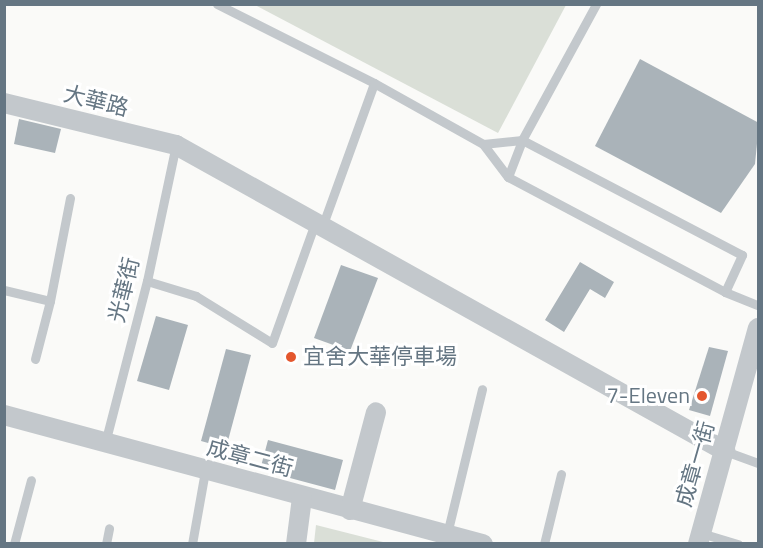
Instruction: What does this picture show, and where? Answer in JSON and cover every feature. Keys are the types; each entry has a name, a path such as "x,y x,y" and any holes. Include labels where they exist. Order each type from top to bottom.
{"street":[{"name":"大華路","path":"4,104 176,145 725,451"},
{"name":"成章一街","path":"700,538 759,328"},
{"path":"350,510 376,412"},
{"name":"成章二街","path":"4,415 302,498 483,543"},
{"path":"296,543 302,498"}],"lane":[{"path":"217,4 374,83 483,144 508,177 725,292 759,305"},
{"path":"508,177 522,140 596,4"},
{"path":"147,281 196,296 272,343 374,83"},
{"path":"483,144 522,140 742,255 725,292"},
{"name":"光華街","path":"105,443 147,281 176,145"},
{"path":"35,358 50,302 70,198"},
{"path":"4,290 50,302"},
{"path":"447,534 482,389"},
{"path":"725,451 759,463"},
{"path":"192,543 205,471"},
{"path":"544,543 561,474"},
{"path":"14,543 31,480"},
{"path":"106,543 109,528"},
{"path":"700,538 738,543"}],"shaded area":[{"path":"255,5 566,5 498,133"},
{"path":"316,525 387,543 314,543"}],"building":[{"path":"640,59 759,123 755,164 721,213 595,146"},
{"path":"19,119 61,129 55,153 14,144"},
{"path":"580,262 614,282 605,298 590,289 564,332 545,320"},
{"path":"341,265 378,278 350,351 314,338"},
{"path":"156,316 188,325 169,390 137,381"},
{"path":"709,347 728,351 710,416 689,410"},
{"path":"226,349 251,355 226,448 201,441"},
{"path":"268,440 343,460 335,490 260,470"}],"place":[{"name":"宜舍大華停車場","path":"291,357"},
{"name":"7-Eleven","path":"702,396"}]}
